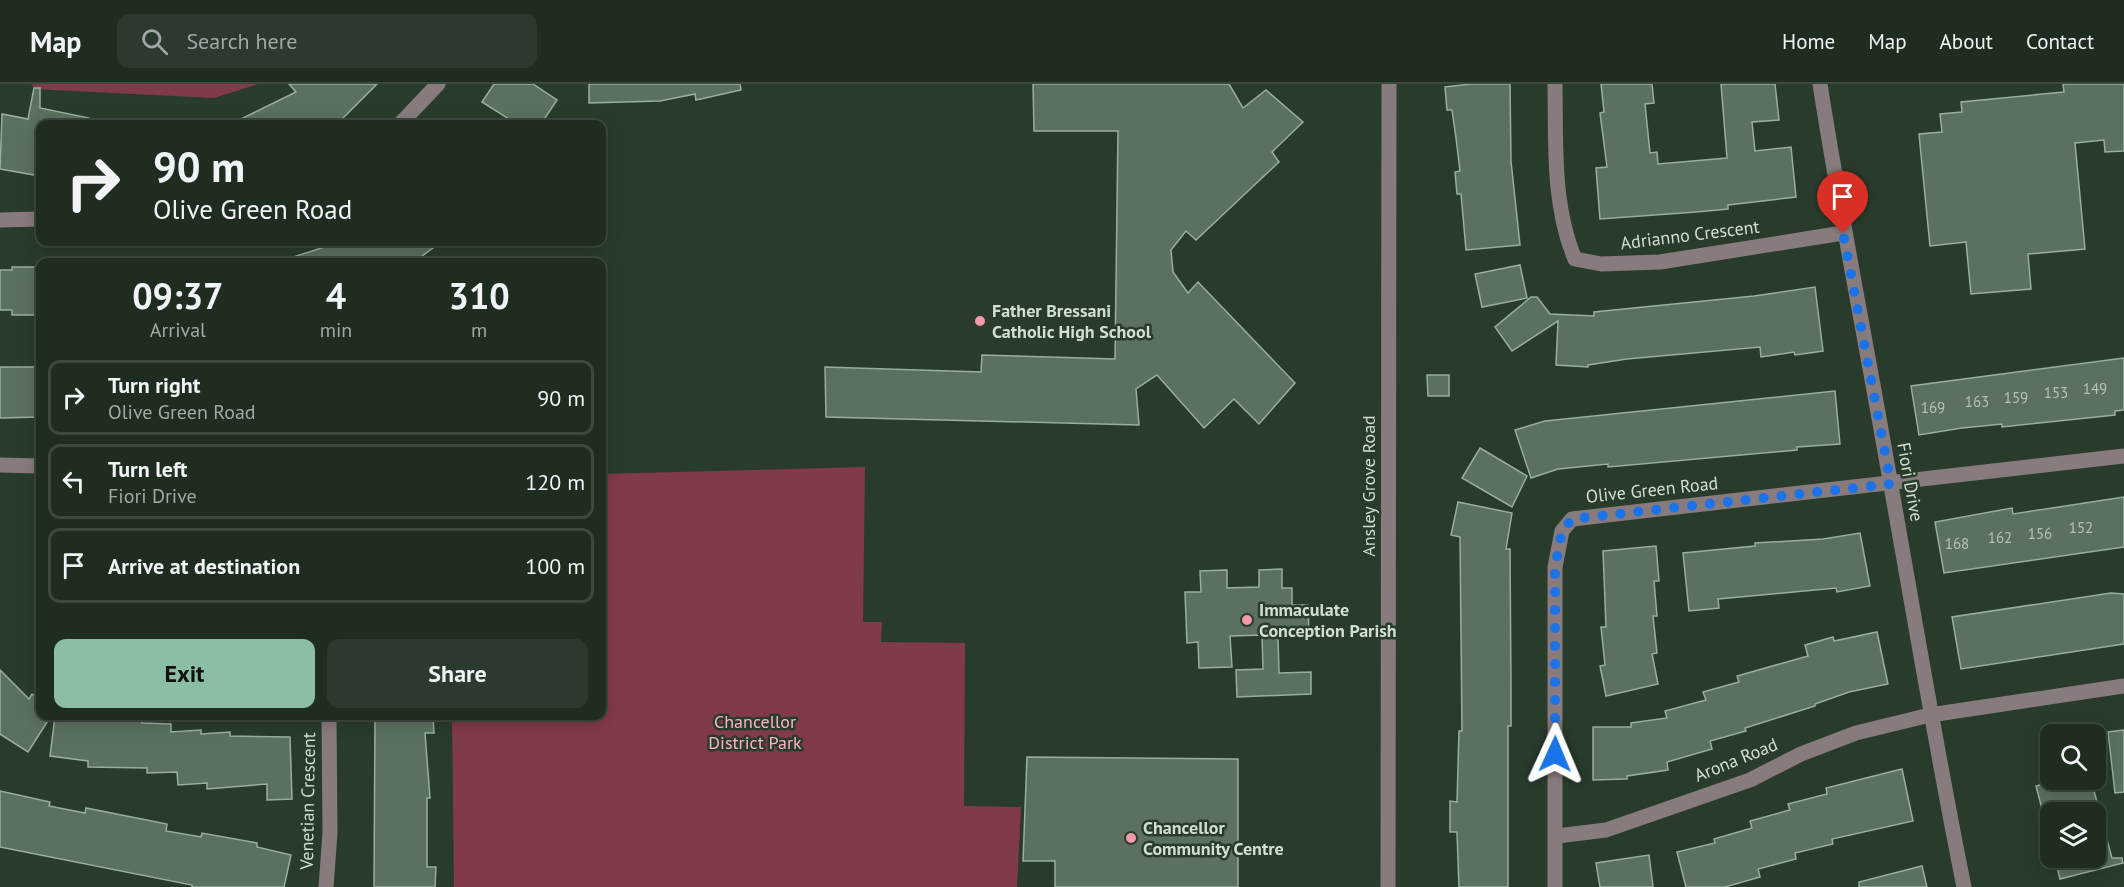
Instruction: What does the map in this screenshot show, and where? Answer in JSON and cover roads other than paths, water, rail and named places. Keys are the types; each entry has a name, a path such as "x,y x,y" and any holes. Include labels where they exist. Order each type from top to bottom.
{"street":[{"path":"404,120 438,84"},
{"name":"Ansley Grove Road","path":"1388,887 1389,84"},
{"name":"Adrianno Crescent","path":"1555,84 1560,197 1567,241 1575,259 1600,264 1660,262 1843,233"},
{"name":"Fiori Drive","path":"1820,84 1843,233 1891,484 1930,715 1964,887"},
{"path":"0,220 36,219"},
{"name":"Olive Green Road","path":"1555,887 1557,836 1555,567 1562,531 1572,519 2124,456"},
{"path":"0,465 36,465"},
{"name":"Arona Road","path":"1557,836 1606,830 1750,780 1801,754 1856,733 1930,715 2124,686"},
{"name":"Venetian Crescent","path":"326,887 330,833 329,720"}],"place":[{"name":"Father Bressani Catholic High School","path":"980,321"},
{"name":"Immaculate Conception Parish","path":"1247,620"},
{"name":"Chancellor Community Centre","path":"1131,838"}],"park label":[{"name":"Chancellor District Park","path":"755,732"}]}
